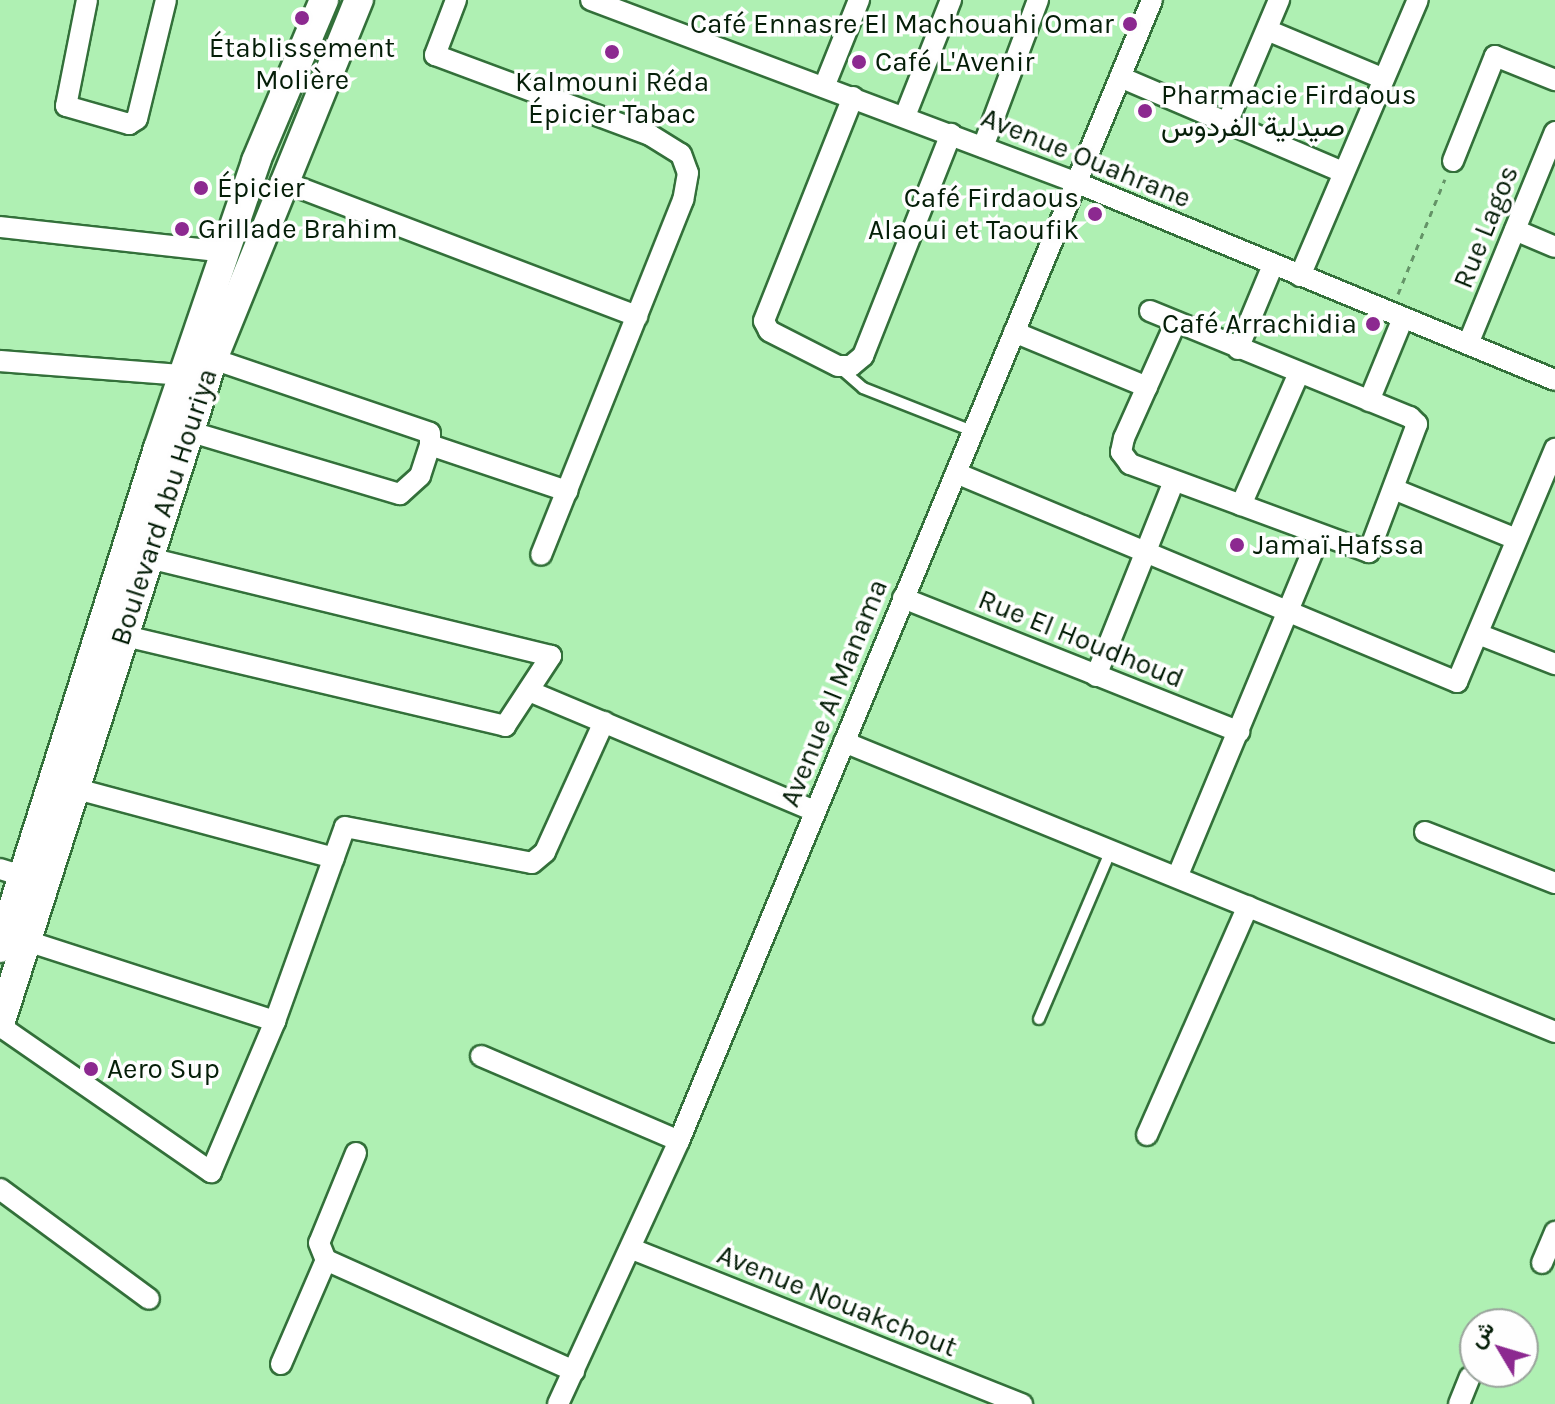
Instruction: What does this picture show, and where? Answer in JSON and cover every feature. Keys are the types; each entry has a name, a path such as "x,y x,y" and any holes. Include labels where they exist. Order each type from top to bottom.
{"main road":[{"name":"Boulevard Abu Houriya","path":"0,1025 13,944 11,873 256,161 324,0"},
{"name":"Boulevard Abu Houriya","path":"13,944 73,788 213,359 359,0"}],"street":[{"path":"87,0 66,106 129,124 137,119 166,0"},
{"path":"456,0 435,55 650,135 681,154 688,173 683,200 541,555"},
{"name":"Avenue Ouahrane","path":"591,0 1075,182 1555,380"},
{"path":"824,87 859,0"},
{"path":"905,116 951,0"},
{"path":"983,147 1038,0"},
{"name":"Avenue Al Manama","path":"565,1402 574,1371 679,1141 1152,0"},
{"path":"1227,123 1279,0"},
{"path":"1300,276 1382,78 1418,0"},
{"path":"1267,30 1382,78"},
{"name":"Rue Lagos","path":"1453,161 1495,56 1555,80"},
{"path":"1120,77 1343,172"},
{"path":"853,97 764,321 769,331 838,366 851,366 863,356 951,134"},
{"name":"Rue Lagos","path":"1468,344 1515,230 1549,163 1555,132"},
{"path":"284,182 637,316"},
{"path":"0,227 226,252"},
{"path":"1515,230 1555,247"},
{"path":"1238,349 1273,265"},
{"path":"1150,311 1369,401 1417,424 1396,490 1369,552 1173,483 1130,464 1121,452 1176,322"},
{"path":"1369,401 1396,315"},
{"path":"1014,332 1147,387"},
{"path":"188,431 400,494 420,476 430,445 430,433 213,359"},
{"path":"0,361 183,375"},
{"path":"1241,505 1299,373"},
{"path":"430,445 567,491"},
{"path":"956,473 1146,550 1450,682 1464,678 1478,634 1555,449"},
{"path":"1096,676 1173,483"},
{"path":"1396,490 1516,539"},
{"path":"1178,875 1319,536"},
{"path":"121,635 505,726 551,656 146,557"},
{"name":"Rue El Houdhoud","path":"903,598 1239,732"},
{"path":"1478,634 1555,664"},
{"path":"529,691 815,811"},
{"path":"0,1025 211,1172 275,1021 342,831 351,825 532,863 549,844 604,722"},
{"path":"844,742 1112,847 1555,1032"},
{"path":"73,788 334,858"},
{"path":"1425,832 1555,883"},
{"path":"1147,1135 1248,906"},
{"path":"13,944 275,1021"},
{"path":"481,1056 679,1141"},
{"path":"356,1153 319,1243 326,1260 574,1371"},
{"path":"0,1189 149,1299"},
{"path":"1542,1263 1555,1232"},
{"name":"Avenue Nouakchout","path":"632,1249 1021,1404"},
{"path":"281,1364 326,1260"}],"lane":[{"path":"838,366 863,388 972,431"},
{"path":"1039,1019 1112,847"}],"path":[{"path":"1396,315 1453,161"}],"place":[{"name":"Établissement Molière","path":"302,18"},
{"name":"Café Ennasre El Machouahi Omar","path":"1130,24"},
{"name":"Kalmouni Réda Épicier Tabac","path":"612,52"},
{"name":"Café L'Avenir","path":"859,62"},
{"name":"Pharmacie Firdaous صيدلية الفردوس","path":"1145,111"},
{"name":"Épicier","path":"201,188"},
{"name":"Café Firdaous Alaoui et Taoufik","path":"1095,214"},
{"name":"Grillade Brahim","path":"182,229"},
{"name":"Café Arrachidia","path":"1373,324"},
{"name":"Jamaï Hafssa","path":"1237,545"},
{"name":"Aero Sup","path":"91,1069"}]}
